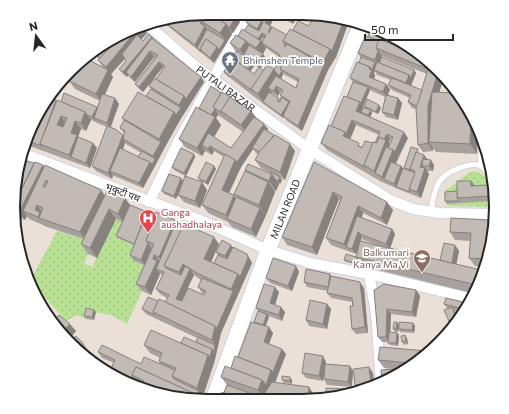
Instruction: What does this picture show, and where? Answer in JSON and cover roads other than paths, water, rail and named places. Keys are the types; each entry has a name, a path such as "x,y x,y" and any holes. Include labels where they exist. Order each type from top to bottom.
{"street":[{"path":"149,202 179,140 246,20"},
{"name":"PUTALI BAZAR","path":"152,28 195,66 309,149 390,200 413,209 489,214"},
{"name":"MILAN ROAD","path":"215,394 268,250 359,29"},
{"name":"भृकुटी पथ","path":"27,155 205,222 268,250 310,263 369,274 466,297"},
{"path":"369,274 376,313 380,377"}],"lane":[{"path":"480,166 481,153"},
{"path":"431,211 439,181 453,170 467,165 480,166 485,169"}],"place":[{"name":"Bhimshen Temple","path":"230,75"},
{"name":"Ganga aushadhalaya","path":"148,233"},
{"name":"Balkumari Kanya Ma Vi","path":"422,273"}]}
